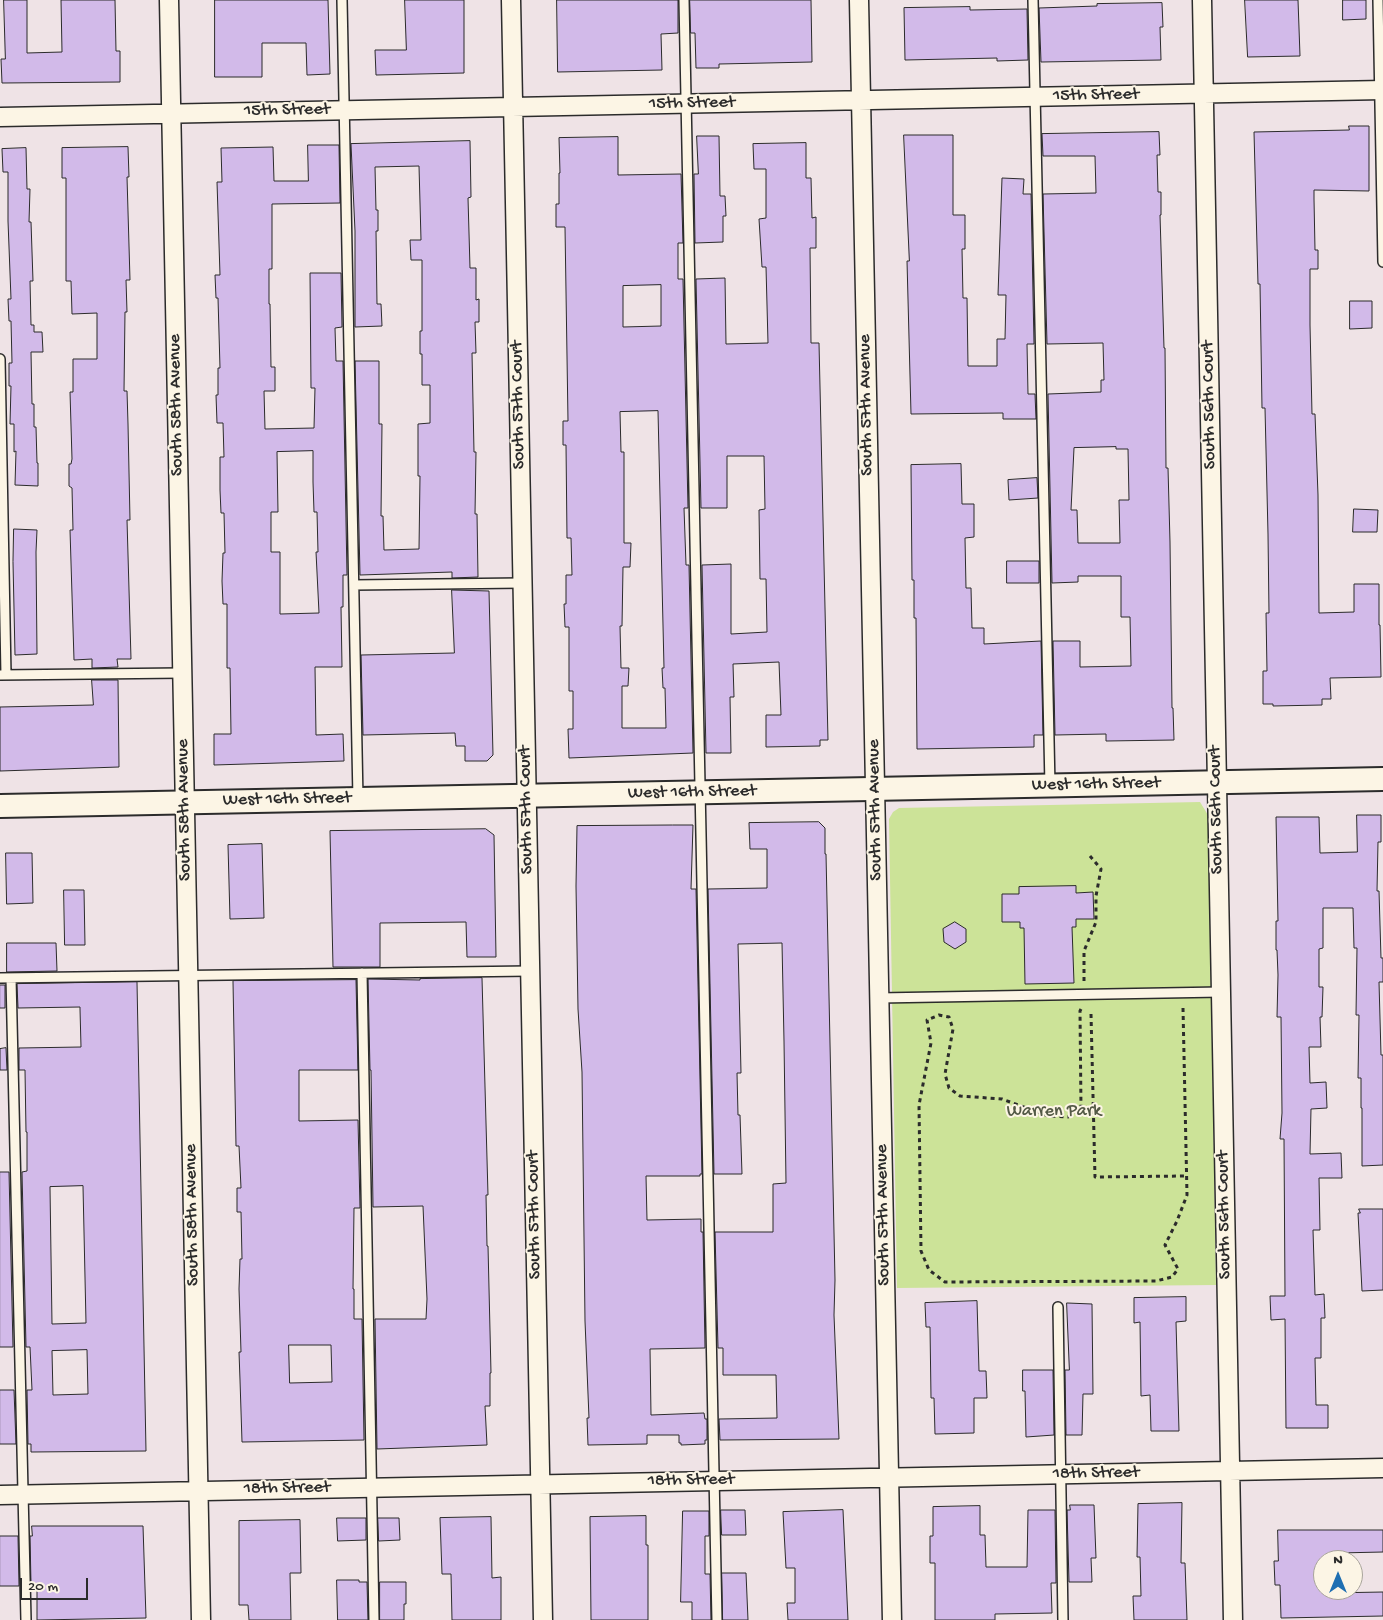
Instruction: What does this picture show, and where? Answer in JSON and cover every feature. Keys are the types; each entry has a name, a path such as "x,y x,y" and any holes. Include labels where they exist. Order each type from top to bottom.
{"street":[{"name":"South 58th Avenue","path":"169,0 201,1620"},
{"name":"South 57th Court","path":"511,0 543,1620"},
{"name":"South 57th Avenue","path":"859,0 892,1620"},
{"name":"South 56th Court","path":"1202,0 1233,1620"},
{"name":"15th Street","path":"0,117 1381,90"},
{"name":"West 16th Street","path":"0,806 1383,779"},
{"name":"18th Street","path":"0,1495 1383,1468"}],"lane":[{"path":"342,0 358,799"},
{"path":"684,0 717,1620"},
{"path":"1033,0 1050,786"},
{"path":"1378,0 1383,262"},
{"path":"0,359 3,675 182,672"},
{"path":"354,585 522,583"},
{"path":"0,978 530,971"},
{"path":"362,973 374,1620"},
{"path":"11,978 26,1620"},
{"path":"879,998 1221,992"},
{"path":"1058,1307 1063,1620"}],"path":[{"path":"1090,856 1101,869 1096,896 1096,922 1084,951 1084,1003 1080,1011 1081,1109 1068,1117 1048,1116 1002,1099 960,1096 949,1088 945,1074 952,1029 949,1017 939,1015 927,1020 931,1043 919,1105 921,1251 930,1270 945,1282 1156,1281 1172,1277 1178,1269 1165,1245 1187,1195 1183,1008 1179,1002"},
{"path":"1091,1014 1095,1177 1186,1176"}],"green space":[{"name":"Warren Park","path":"1200,802 1208,815 1216,1285 897,1288 889,819 893,812 899,808"}],"building":[{"path":"4,0 27,0 27,53 62,52 61,0 115,0 116,51 120,51 120,82 2,83 1,59 5,59"},
{"path":"215,0 328,0 330,74 307,75 306,43 262,43 262,77 215,77"},
{"path":"405,0 464,0 464,73 376,75 375,50 406,50"},
{"path":"557,0 678,0 678,33 661,34 662,70 558,72"},
{"path":"690,0 811,0 812,62 719,64 719,68 696,68 695,33 691,33"},
{"path":"1245,0 1298,0 1300,56 1248,57"},
{"path":"1343,0 1366,0 1366,19 1343,20"},
{"path":"1162,3 1163,27 1160,27 1161,60 1041,62 1039,8 1097,6 1097,4"},
{"path":"970,7 970,10 1027,9 1028,60 997,61 997,58 905,60 904,8"},
{"path":"1349,126 1369,126 1369,191 1314,190 1315,250 1318,250 1318,269 1310,269 1310,325 1312,414 1315,414 1318,495 1319,613 1354,612 1354,584 1379,584 1381,677 1330,678 1331,699 1322,699 1322,705 1273,706 1273,704 1263,704 1263,671 1267,671 1266,613 1269,613 1268,534 1265,408 1262,408 1260,284 1258,284 1254,132 1349,130"},
{"path":"1159,132 1160,155 1157,155 1158,192 1161,192 1166,468 1168,468 1174,740 1106,741 1106,734 1055,735 1053,641 1080,641 1080,667 1131,666 1130,617 1121,617 1121,576 1078,576 1078,582 1052,583 1048,394 1101,392 1101,380 1104,380 1103,343 1047,344 1043,194 1096,193 1095,156 1043,156 1042,134","holes":["1116,447 1116,449 1128,449 1129,500 1119,500 1120,543 1078,543 1077,510 1071,510 1074,448"]},
{"path":"904,135 953,135 953,215 965,215 965,249 962,249 963,298 967,298 968,366 997,366 997,339 1005,339 1006,295 998,295 1002,178 1024,179 1023,194 1031,194 1034,344 1027,344 1028,394 1035,394 1036,419 1003,419 1003,413 911,414 907,261 909,261"},
{"path":"697,136 719,136 720,196 725,196 726,216 723,216 723,242 695,243 694,174 698,174"},
{"path":"618,137 618,175 681,174 683,243 678,243 678,279 683,279 688,508 684,508 686,565 689,565 693,753 569,758 568,729 573,729 573,691 569,691 569,627 565,627 564,604 566,604 566,575 572,575 571,538 567,538 566,445 563,445 563,421 568,421 565,227 556,227 556,204 559,204 559,138","holes":["661,285 661,326 623,327 623,286","658,411 664,668 662,668 663,688 665,688 666,728 622,728 622,686 628,686 629,668 621,668 620,626 622,626 623,567 630,567 631,543 624,543 624,452 621,452 620,412"]},
{"path":"470,141 471,197 468,198 470,268 476,268 476,300 479,299 479,322 475,322 476,353 472,353 478,577 452,578 452,572 360,575 355,361 379,361 379,424 382,424 381,516 383,516 384,550 419,549 420,476 418,476 418,424 430,423 430,385 422,385 422,354 420,354 420,331 422,331 422,260 411,260 410,240 421,240 419,166 375,167 376,210 378,210 378,231 376,231 377,304 381,304 382,326 355,327 355,231 351,144"},
{"path":"806,143 806,178 811,178 812,218 816,217 816,248 810,248 811,343 819,343 828,740 820,740 820,746 766,747 766,715 781,715 779,662 733,664 734,697 730,697 731,753 706,753 702,565 731,564 731,634 767,632 766,579 760,579 759,510 765,509 764,456 727,456 727,508 701,508 696,279 725,278 726,344 768,343 766,267 762,267 759,219 766,218 766,169 754,169 753,144"},
{"path":"308,145 339,145 340,203 272,204 272,269 269,269 269,304 271,367 275,367 275,391 264,391 265,429 314,428 315,388 311,388 310,273 341,273 342,327 335,328 336,361 343,361 347,575 343,575 343,607 341,607 342,667 315,667 316,735 343,734 344,761 214,765 214,734 231,734 230,668 227,668 227,604 223,604 222,581 223,553 225,553 224,513 221,513 220,490 220,457 224,457 223,423 217,423 216,395 218,395 218,368 220,368 218,298 216,298 215,275 220,275 217,182 222,182 221,148 273,147 274,181 308,181","holes":["313,451 314,512 317,512 318,552 316,552 319,613 280,614 280,552 271,552 271,512 278,512 277,452"]},
{"path":"128,147 130,280 126,280 127,312 125,312 124,391 127,391 128,424 130,520 127,520 131,659 117,659 118,667 92,668 92,659 74,660 70,530 73,530 72,488 69,486 69,464 71,464 72,459 70,392 73,392 73,359 97,359 97,313 72,314 71,281 66,281 66,178 62,178 62,148"},
{"path":"26,148 27,189 30,189 29,222 31,222 33,281 30,281 31,325 34,325 34,332 42,332 43,352 31,352 32,404 34,404 34,427 36,427 38,486 15,485 16,451 14,452 14,424 10,424 11,386 9,386 9,363 12,363 11,321 9,321 8,299 11,299 8,172 3,172 2,149"},
{"path":"1350,301 1372,301 1372,328 1350,329"},
{"path":"961,464 962,504 974,504 974,537 965,538 966,588 971,588 972,628 984,628 984,644 1041,641 1043,735 1034,735 1034,747 917,749 916,618 914,618 914,580 912,580 911,465"},
{"path":"1037,478 1038,498 1009,500 1008,480"},
{"path":"1354,509 1378,510 1377,532 1353,532"},
{"path":"14,529 37,530 37,654 15,655"},
{"path":"1007,561 1039,561 1039,583 1007,583"},
{"path":"452,590 489,591 493,755 487,761 465,761 465,746 456,746 455,733 363,735 361,655 454,653"},
{"path":"92,680 118,680 119,767 0,771 0,707 93,705"},
{"path":"1357,815 1381,815 1381,842 1378,842 1377,891 1379,891 1381,958 1383,958 1383,982 1379,982 1381,1055 1383,1055 1383,1165 1362,1166 1361,1078 1358,1078 1359,1015 1356,1015 1357,948 1354,948 1353,908 1323,908 1323,948 1319,949 1319,987 1323,987 1322,1017 1320,1017 1321,1047 1309,1047 1310,1083 1326,1082 1327,1108 1311,1109 1310,1154 1341,1153 1342,1178 1319,1178 1320,1230 1313,1230 1315,1295 1324,1294 1325,1318 1321,1318 1321,1358 1315,1358 1316,1405 1328,1405 1328,1428 1286,1428 1285,1319 1271,1320 1270,1296 1285,1296 1284,1139 1280,1139 1282,1113 1281,1017 1277,1017 1276,817 1319,817 1320,853 1357,852"},
{"path":"819,822 825,828 826,854 835,1280 834,1315 839,1439 720,1440 719,1419 777,1418 776,1375 723,1375 723,1348 718,1348 715,1232 773,1232 773,1184 786,1183 782,943 738,944 741,1073 737,1073 742,1174 714,1174 708,889 767,888 767,849 750,849 749,823"},
{"path":"693,825 691,889 696,889 702,1174 700,1176 646,1176 647,1220 701,1219 701,1232 703,1232 705,1348 650,1349 651,1415 704,1413 705,1419 707,1419 707,1440 705,1440 705,1444 681,1445 679,1443 679,1435 647,1435 647,1444 588,1445 582,1072 578,1009 577,826"},
{"path":"486,829 494,835 496,957 467,957 466,922 380,923 380,967 333,967 330,831"},
{"path":"262,844 264,918 230,919 228,845"},
{"path":"6,853 32,853 33,903 7,904"},
{"path":"1076,886 1076,893 1093,892 1094,919 1076,919 1076,927 1072,927 1074,983 1025,984 1024,928 1020,928 1020,922 1002,922 1002,894 1019,894 1019,887"},
{"path":"64,890 84,890 85,945 65,945"},
{"path":"955,922 966,929 966,942 955,949 944,942 943,929"},
{"path":"7,943 56,943 57,971 7,972"},
{"path":"482,978 491,1373 490,1406 485,1406 487,1445 377,1449 375,1319 426,1319 427,1299 423,1206 373,1207 368,979"},
{"path":"356,980 358,1070 299,1070 299,1121 358,1120 360,1208 354,1208 353,1289 354,1319 362,1319 364,1440 242,1442 239,1352 241,1352 239,1289 240,1259 242,1259 241,1212 237,1212 237,1188 241,1188 239,1146 236,1146 233,981","holes":["289,1345 331,1345 332,1382 290,1383"]},
{"path":"137,982 146,1451 31,1452 31,1444 28,1444 27,1390 32,1390 30,1347 26,1347 22,1172 27,1171 27,1132 25,1070 19,1070 19,1048 81,1047 80,1007 18,1008 17,984","holes":["83,1186 86,1323 52,1324 50,1187","87,1350 88,1394 53,1395 52,1351"]},
{"path":"0,985 5,985 5,1008 0,1008"},
{"path":"6,1048 7,1070 0,1070 0,1049"},
{"path":"0,1172 9,1172 13,1347 0,1347"},
{"path":"1359,1209 1383,1209 1383,1290 1362,1291"},
{"path":"1186,1297 1186,1321 1176,1322 1179,1431 1151,1431 1150,1395 1141,1396 1140,1322 1134,1323 1134,1298"},
{"path":"977,1301 979,1371 986,1371 987,1398 974,1398 974,1433 935,1434 934,1398 931,1398 930,1327 926,1327 925,1303"},
{"path":"1067,1303 1092,1304 1093,1394 1083,1394 1082,1435 1066,1435 1065,1370 1069,1370"},
{"path":"1023,1370 1053,1370 1054,1435 1026,1437"},
{"path":"0,1390 14,1390 16,1444 0,1444"},
{"path":"1182,1503 1181,1563 1185,1563 1187,1620 1134,1620 1133,1596 1141,1596 1140,1557 1137,1557 1138,1504"},
{"path":"1070,1505 1094,1505 1096,1558 1091,1558 1092,1582 1069,1582 1067,1510 1070,1510"},
{"path":"980,1506 980,1535 985,1535 986,1567 1027,1567 1028,1510 1055,1510 1056,1583 1051,1583 1052,1613 995,1614 995,1620 935,1620 935,1563 930,1563 930,1536 933,1536 933,1507"},
{"path":"721,1510 745,1510 746,1535 722,1535"},
{"path":"843,1510 848,1620 788,1620 787,1603 795,1603 795,1568 786,1568 783,1512"},
{"path":"683,1511 709,1511 709,1536 705,1536 705,1574 710,1574 711,1620 692,1620 692,1602 681,1602"},
{"path":"646,1516 648,1620 591,1620 590,1517"},
{"path":"491,1517 492,1578 501,1577 501,1620 452,1620 451,1574 442,1574 440,1518"},
{"path":"337,1518 366,1518 366,1540 338,1541"},
{"path":"378,1518 399,1518 400,1540 379,1541"},
{"path":"300,1520 301,1573 290,1573 291,1620 249,1620 248,1605 239,1605 239,1521"},
{"path":"32,1526 143,1526 146,1618 37,1620 37,1586 31,1585 30,1536 32,1536"},
{"path":"1278,1530 1383,1530 1383,1552 1313,1550 1313,1600 1363,1600 1363,1592 1383,1592 1383,1616 1281,1618 1280,1585 1275,1585 1274,1561 1278,1561"},
{"path":"0,1536 18,1536 19,1586 0,1586"},
{"path":"722,1573 746,1573 748,1620 723,1620"},
{"path":"337,1580 367,1582 368,1620 338,1620"},
{"path":"380,1582 406,1582 404,1620 380,1620"}]}
